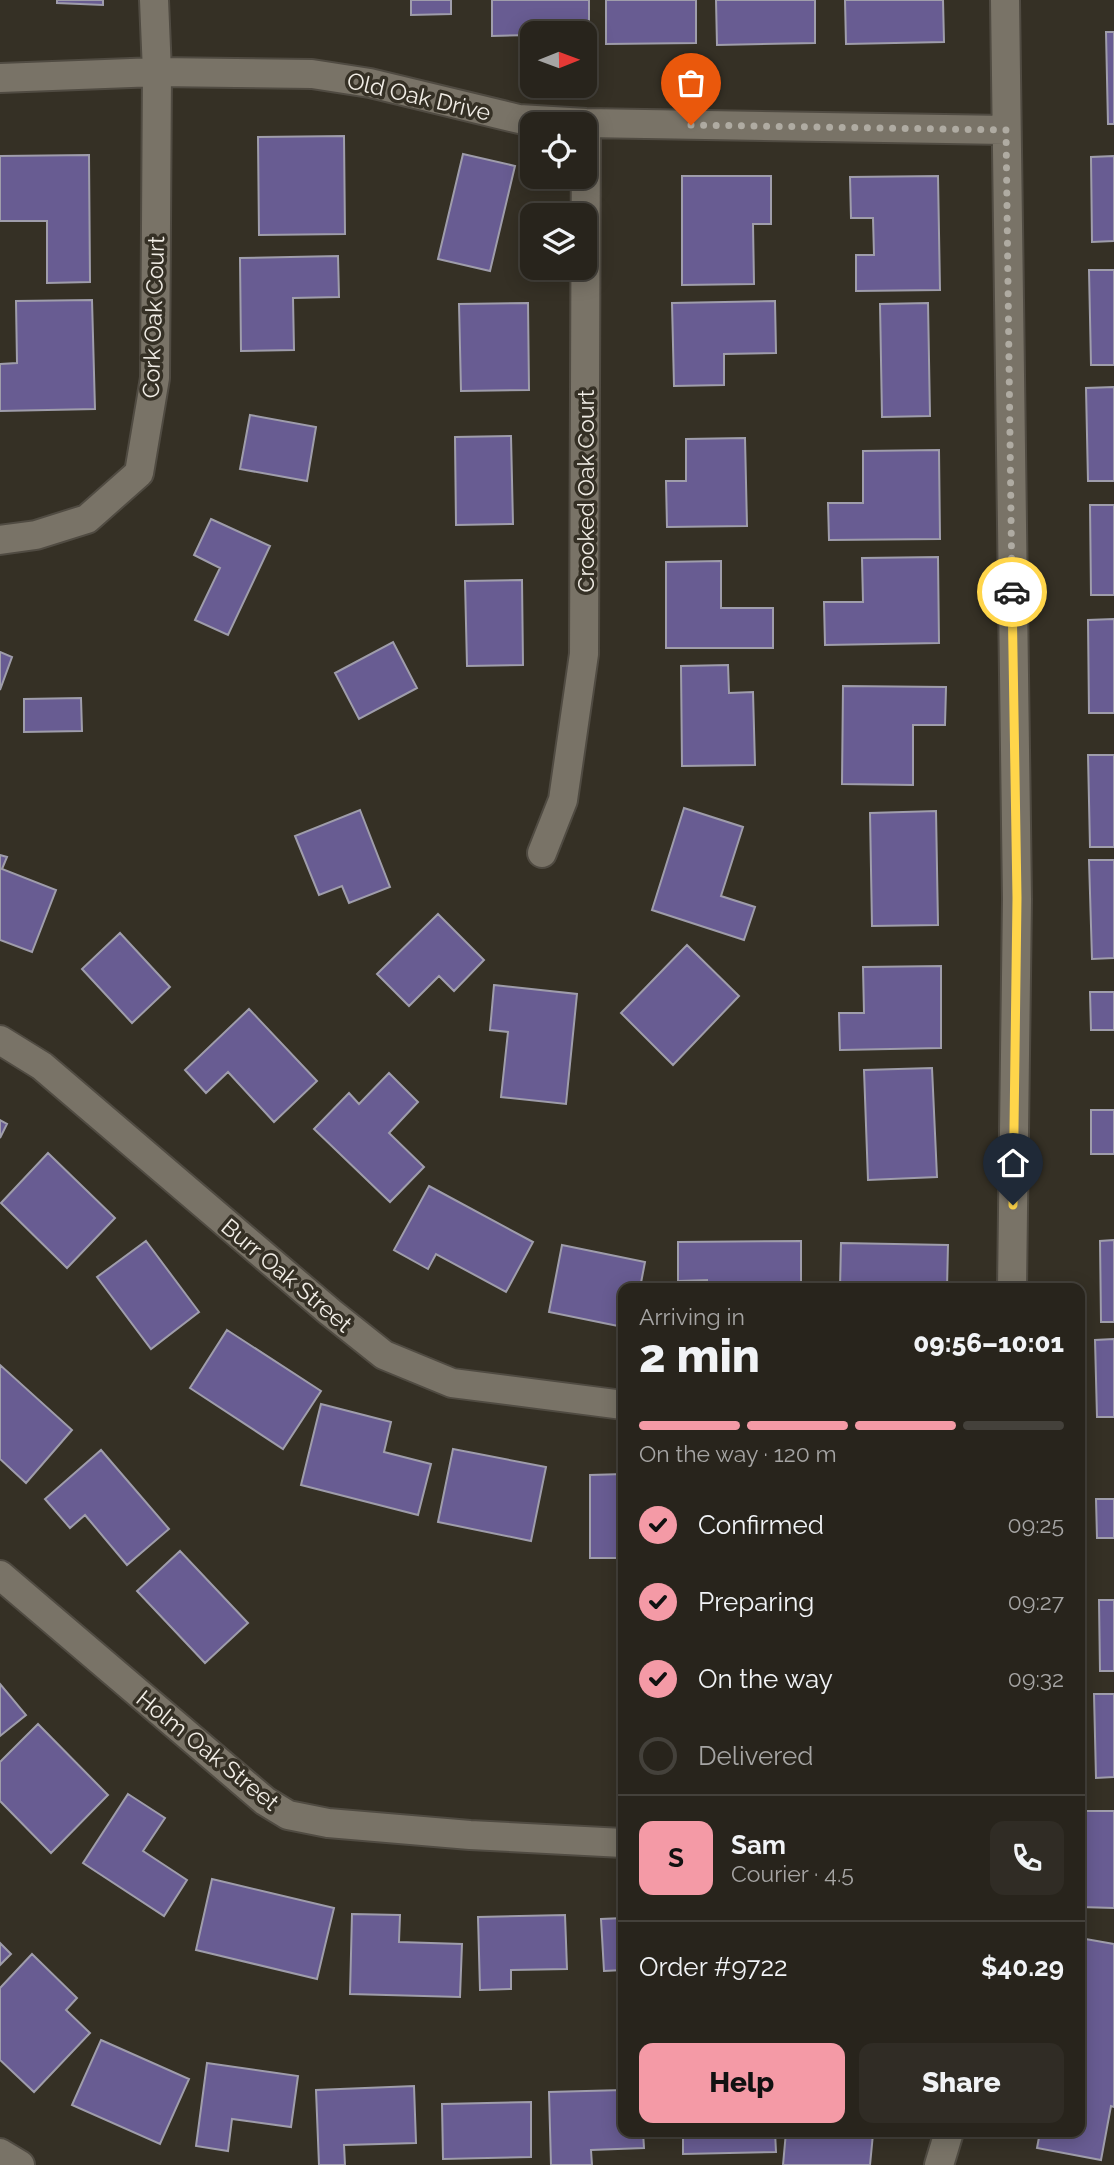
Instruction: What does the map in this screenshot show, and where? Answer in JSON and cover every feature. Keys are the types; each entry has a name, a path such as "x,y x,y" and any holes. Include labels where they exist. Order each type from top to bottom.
{"street":[{"name":"Cork Oak Court","path":"0,540 36,535 87,519 139,473 155,379 157,72 153,0"},
{"path":"1005,0 1017,898 1012,1283"},
{"name":"Old Oak Drive","path":"0,78 157,72 312,74 370,83 520,119"},
{"name":"Old Oak Drive","path":"597,123 1006,130"},
{"name":"Crooked Oak Court","path":"542,853 564,800 584,654 586,189"},
{"name":"Burr Oak Street","path":"0,1040 42,1066 384,1355 452,1383 618,1404"},
{"name":"Holm Oak Street","path":"0,1575 265,1801 288,1815 328,1823 470,1835 618,1843"},
{"path":"939,2165 947,2137"},
{"path":"0,2153 20,2165"}],"building":[{"path":"57,0 103,0 103,5 57,3"},
{"path":"411,0 451,0 451,14 411,15"},
{"path":"492,0 589,0 589,21 520,21 520,35 492,36"},
{"path":"606,0 696,0 696,43 606,44"},
{"path":"716,0 815,0 815,43 717,45"},
{"path":"845,0 943,0 944,42 846,44"},
{"path":"1106,32 1114,32 1114,124 1108,124"},
{"path":"344,136 345,234 259,235 258,137"},
{"path":"463,154 515,166 490,271 438,259"},
{"path":"89,155 90,282 47,283 47,221 0,221 0,156"},
{"path":"1114,156 1114,241 1092,242 1091,157"},
{"path":"682,176 771,176 771,224 753,224 754,284 682,285"},
{"path":"938,176 940,290 856,291 856,255 874,255 873,218 851,218 850,177"},
{"path":"338,256 339,297 293,298 294,350 241,351 240,258"},
{"path":"1089,270 1114,270 1114,365 1091,365"},
{"path":"92,300 95,409 0,411 0,364 17,363 16,301"},
{"path":"775,301 776,353 724,354 724,385 674,386 672,303"},
{"path":"528,303 529,390 461,391 459,304"},
{"path":"928,303 930,416 882,417 880,304"},
{"path":"1114,387 1114,481 1088,481 1086,388"},
{"path":"250,415 316,427 307,481 240,469"},
{"path":"511,436 513,524 456,525 455,437"},
{"path":"745,438 747,526 667,527 666,481 686,481 686,439"},
{"path":"939,450 940,539 829,540 828,503 863,503 863,451"},
{"path":"1090,505 1114,505 1114,595 1091,595"},
{"path":"211,519 270,546 228,635 195,620 220,568 194,555"},
{"path":"938,557 939,643 825,645 824,602 863,602 862,558"},
{"path":"721,561 721,608 773,608 773,648 666,648 666,562"},
{"path":"522,580 523,665 467,666 465,581"},
{"path":"1114,619 1114,713 1089,713 1088,620"},
{"path":"393,642 417,688 359,719 335,673"},
{"path":"0,652 12,657 0,690"},
{"path":"728,665 729,693 753,692 755,765 682,766 681,666"},
{"path":"843,686 946,687 945,725 913,725 913,785 842,784"},
{"path":"81,698 82,731 24,732 24,699"},
{"path":"1088,755 1114,755 1114,847 1090,847"},
{"path":"684,808 743,827 721,896 755,907 744,940 652,910"},
{"path":"360,810 390,887 349,903 342,886 319,895 295,836"},
{"path":"936,811 938,925 872,926 870,813"},
{"path":"0,855 7,857 2,869 56,890 32,952 0,940"},
{"path":"1089,860 1114,860 1114,958 1092,959"},
{"path":"438,914 484,960 454,991 439,976 409,1006 377,974"},
{"path":"120,933 170,987 132,1023 82,969"},
{"path":"687,945 739,996 673,1065 621,1013"},
{"path":"941,966 941,1048 840,1050 839,1013 864,1013 863,967"},
{"path":"494,985 577,994 566,1104 501,1097 508,1032 490,1030"},
{"path":"1090,992 1114,992 1114,1030 1091,1030"},
{"path":"249,1009 317,1081 274,1122 228,1072 206,1093 185,1070"},
{"path":"932,1068 937,1177 868,1180 864,1070"},
{"path":"389,1073 418,1102 389,1133 424,1167 390,1202 314,1129 349,1093 359,1104"},
{"path":"1091,1110 1114,1110 1114,1154 1091,1154"},
{"path":"0,1120 7,1124 0,1138"},
{"path":"48,1153 115,1218 67,1268 1,1203"},
{"path":"429,1186 533,1242 506,1292 436,1254 428,1269 394,1250"},
{"path":"1114,1240 1114,1322 1101,1322 1100,1241"},
{"path":"146,1241 199,1312 151,1349 97,1277"},
{"path":"801,1241 801,1283 678,1281 678,1242"},
{"path":"841,1243 948,1245 947,1283 840,1283"},
{"path":"562,1245 645,1262 641,1283 618,1283 618,1326 549,1312"},
{"path":"227,1330 321,1391 283,1449 190,1388"},
{"path":"1114,1339 1114,1417 1097,1417 1095,1340"},
{"path":"0,1365 72,1430 26,1483 0,1459"},
{"path":"321,1404 391,1422 384,1452 431,1464 418,1515 301,1485"},
{"path":"453,1449 546,1467 531,1541 438,1522"},
{"path":"101,1450 169,1529 127,1565 85,1515 70,1528 45,1499"},
{"path":"618,1474 618,1558 590,1558 590,1475"},
{"path":"1096,1499 1114,1499 1114,1538 1097,1538"},
{"path":"180,1551 248,1623 205,1663 137,1591"},
{"path":"1099,1600 1114,1600 1114,1671 1100,1671"},
{"path":"0,1684 26,1715 0,1736"},
{"path":"1094,1694 1114,1694 1114,1777 1096,1778"},
{"path":"38,1724 108,1795 51,1853 0,1801 0,1762"},
{"path":"128,1794 165,1818 143,1851 187,1880 164,1916 83,1863"},
{"path":"1085,1811 1114,1811 1114,1908 1085,1907"},
{"path":"212,1879 334,1908 317,1979 196,1950"},
{"path":"352,1914 400,1915 399,1942 462,1944 460,1997 350,1994"},
{"path":"565,1915 567,1969 511,1970 511,1989 480,1990 478,1917"},
{"path":"618,1918 618,1970 604,1971 601,1919"},
{"path":"1085,1939 1114,1944 1114,2107 1111,2106 1101,2160 1037,2148 1039,2137 1085,2137"},
{"path":"0,1943 11,1954 0,1965"},
{"path":"32,1954 77,1998 66,2010 90,2033 34,2092 0,2060 0,1988"},
{"path":"101,2040 189,2079 160,2144 72,2105"},
{"path":"207,2063 298,2076 291,2127 232,2119 228,2151 196,2146"},
{"path":"414,2086 416,2143 344,2145 345,2165 319,2165 316,2090"},
{"path":"618,2090 618,2137 643,2137 644,2148 591,2150 592,2165 551,2165 549,2092"},
{"path":"531,2102 531,2157 443,2159 442,2104"},
{"path":"683,2137 775,2137 776,2152 683,2154"},
{"path":"786,2137 873,2137 870,2165 783,2165"}],"way so far":[{"path":"691,125 1006,130 1012,592"}],"route":[{"path":"1012,592 1017,898 1013,1205"}]}
